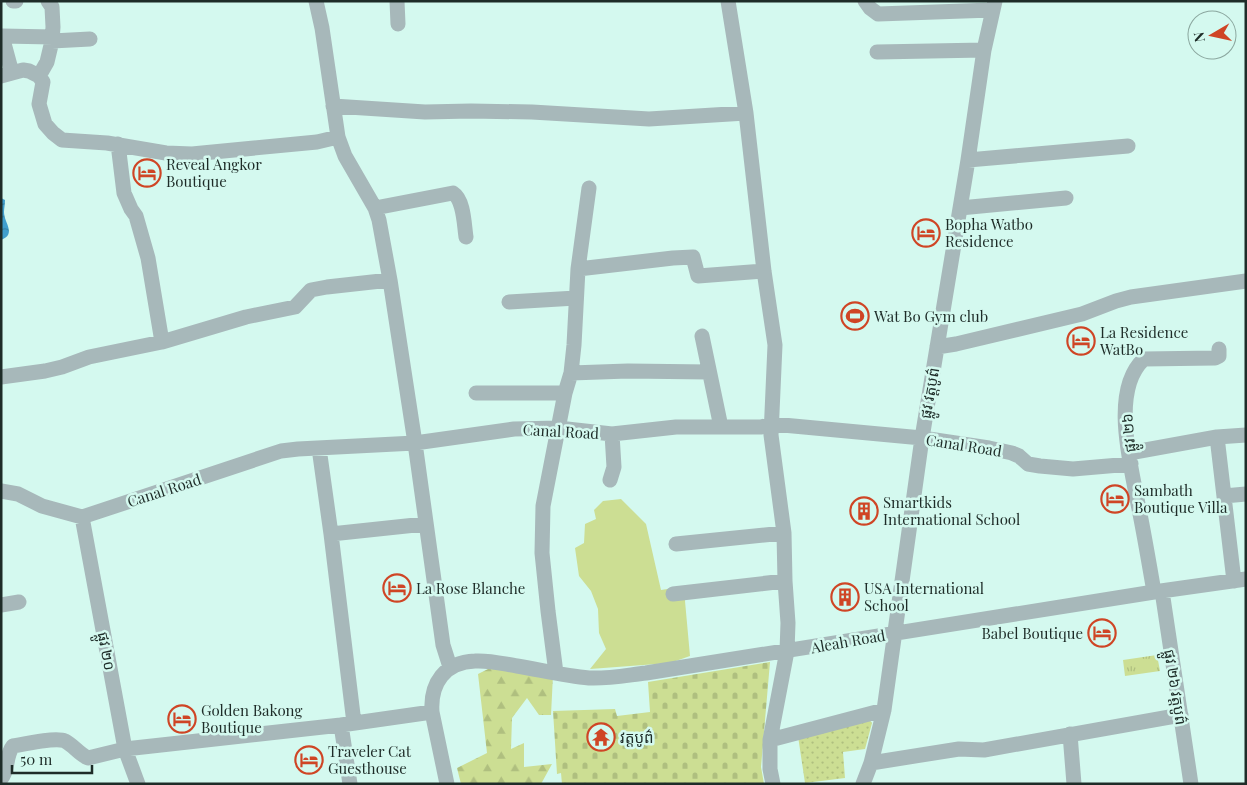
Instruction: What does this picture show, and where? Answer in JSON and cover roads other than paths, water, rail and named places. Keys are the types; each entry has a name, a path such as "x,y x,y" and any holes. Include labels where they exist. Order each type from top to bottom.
{"street":[{"path":"39,76 47,62 54,27 52,7 48,1"},
{"path":"316,1 322,28 338,137 345,156 375,208 390,280 443,645 450,668 440,678 434,688 431,700 446,784"},
{"path":"398,1 398,24"},
{"path":"728,1 746,113 764,271 775,345 771,435 784,533 784,581 788,623 787,651 770,740 770,770 773,784"},
{"path":"865,1 878,14 993,6"},
{"name":"ផ្លូវ វត្តបូព៌","path":"863,784 871,763 884,710 922,438 968,160 984,50 993,6"},
{"path":"90,38 52,39 2,36 7,74 24,70 39,76 43,82 39,104 45,124 62,140 107,142 166,153 192,154 317,142 338,137"},
{"path":"877,52 984,50"},
{"path":"333,106 424,112 532,112 649,119 746,113"},
{"path":"118,144 124,193 136,216 146,250 162,342"},
{"path":"968,160 1128,146"},
{"path":"556,673 542,553 543,506 565,393 571,373 578,269 589,188"},
{"path":"375,208 453,194 457,196 460,202 466,236"},
{"path":"960,208 1066,198"},
{"path":"578,269 693,257 698,276 764,271"},
{"path":"1,377 62,367 89,358 162,342 246,317 294,307 311,290 390,280"},
{"path":"937,347 1082,314 1131,297 1246,281"},
{"path":"509,302 576,298"},
{"path":"702,336 721,427"},
{"name":"ផ្លូវ ២៦","path":"1158,591 1125,432 1126,401 1130,381 1138,365 1144,359 1215,358 1219,356 1219,349"},
{"path":"571,373 628,371 709,372"},
{"path":"476,393 565,393"},
{"name":"Canal Road","path":"82,517 281,451 415,443 514,429 558,428 612,434 676,427 761,428 772,424 922,438 1000,450 1015,454 1028,464 1034,466 1073,469 1130,458 1217,437 1246,435"},
{"path":"610,480 614,467 612,434"},
{"path":"1217,437 1224,496 1240,580"},
{"path":"319,448 331,534 347,724 350,784"},
{"path":"1,491 18,494 42,506 82,517"},
{"path":"1224,496 1246,494"},
{"name":"ផ្លូវ ២០","path":"82,517 125,749 138,784"},
{"path":"331,534 425,524"},
{"path":"676,544 784,533"},
{"name":"Aleah Road","path":"450,668 456,664 475,660 589,678 604,678 787,651 1158,591 1240,580"},
{"path":"673,594 784,581"},
{"name":"ផ្លូវ ២៦ វត្តបូព៌","path":"1158,591 1181,716 1191,784"},
{"path":"1,605 19,602"},
{"path":"770,740 884,710"},
{"path":"1,779 5,775 9,751 13,746 56,740 64,741 88,758 125,749 347,724 432,712"},
{"path":"871,763 959,749 984,750 1181,716"},
{"path":"1070,734 1074,784"}],"water":[{"path":"1,198 5,200 4,212 9,231 6,238 1,240"}],"place":[{"name":"Reveal Angkor Boutique","path":"147,173"},
{"name":"Bopha Watbo Residence","path":"926,233"},
{"name":"Wat Bo Gym club","path":"855,316"},
{"name":"La Residence WatBo","path":"1081,341"},
{"name":"Sambath Boutique Villa","path":"1115,499"},
{"name":"Smartkids International School","path":"864,511"},
{"name":"La Rose Blanche","path":"397,588"},
{"name":"USA International School","path":"845,597"},
{"name":"Babel Boutique","path":"1102,633"},
{"name":"Golden Bakong Boutique","path":"182,719"},
{"name":"វត្តបូព៌","path":"601,737"},
{"name":"Traveler Cat Guesthouse","path":"309,760"}]}
